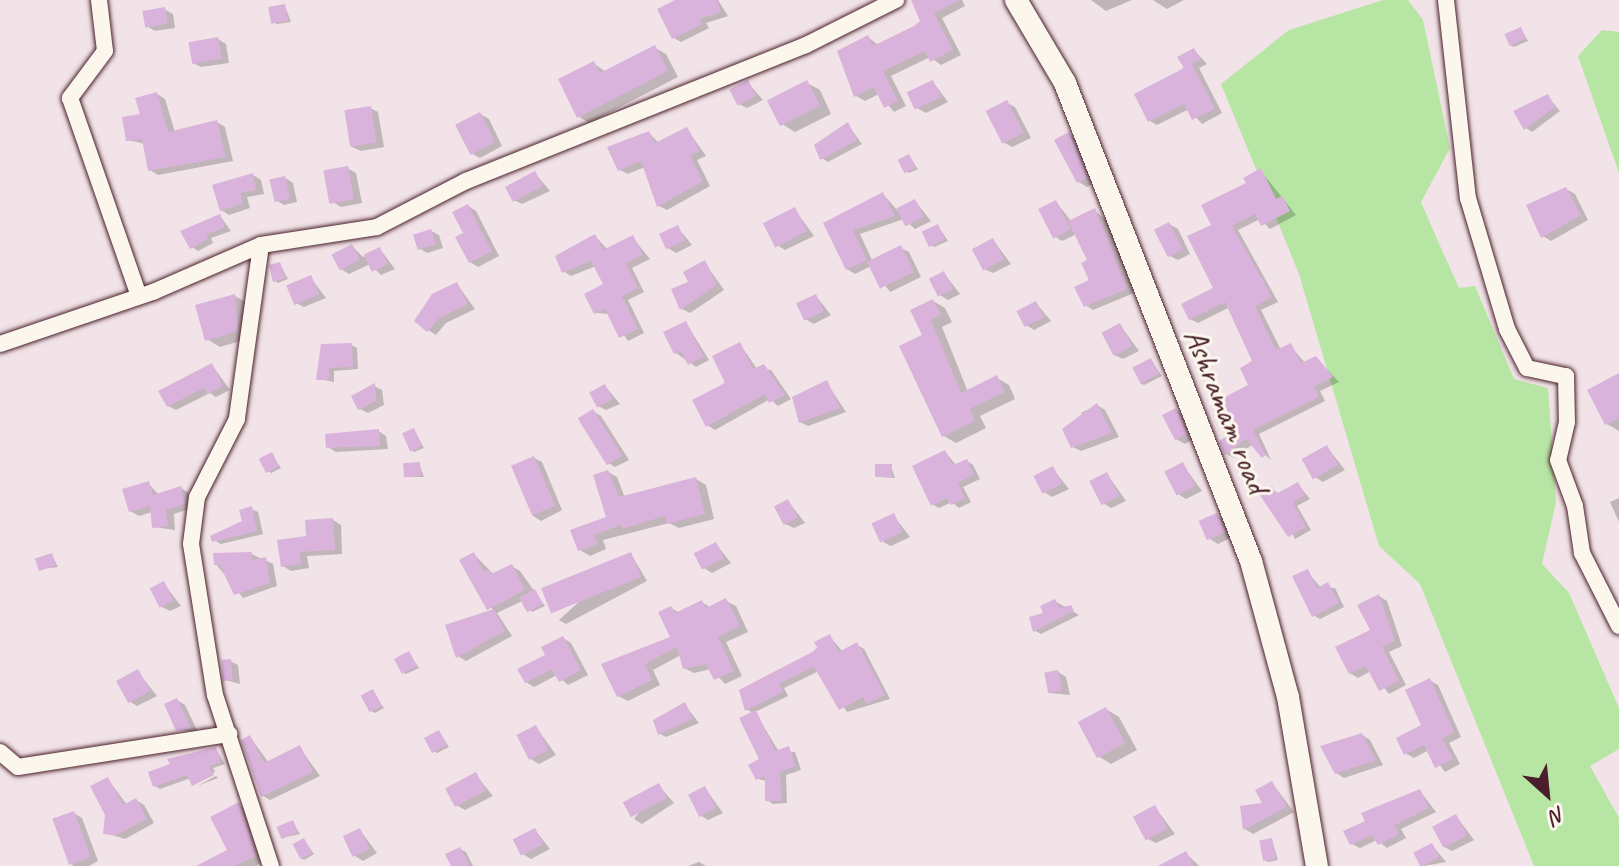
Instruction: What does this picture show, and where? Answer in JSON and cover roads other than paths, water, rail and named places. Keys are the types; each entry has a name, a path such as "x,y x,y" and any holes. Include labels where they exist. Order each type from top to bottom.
{"main road":[{"name":"Ashramam road","path":"1016,0 1065,83 1251,561 1288,697 1317,866"}],"street":[{"path":"99,0 105,51 70,98 139,296"},
{"path":"0,344 139,296 261,245 377,227 466,181 806,45 896,0"},
{"path":"1446,0 1468,198 1507,329 1527,368 1566,376 1567,422 1558,460 1575,506 1582,553 1619,626"},
{"path":"261,245 237,419 197,497 191,544 215,695 271,866"},
{"path":"0,752 18,767 229,734"}]}
